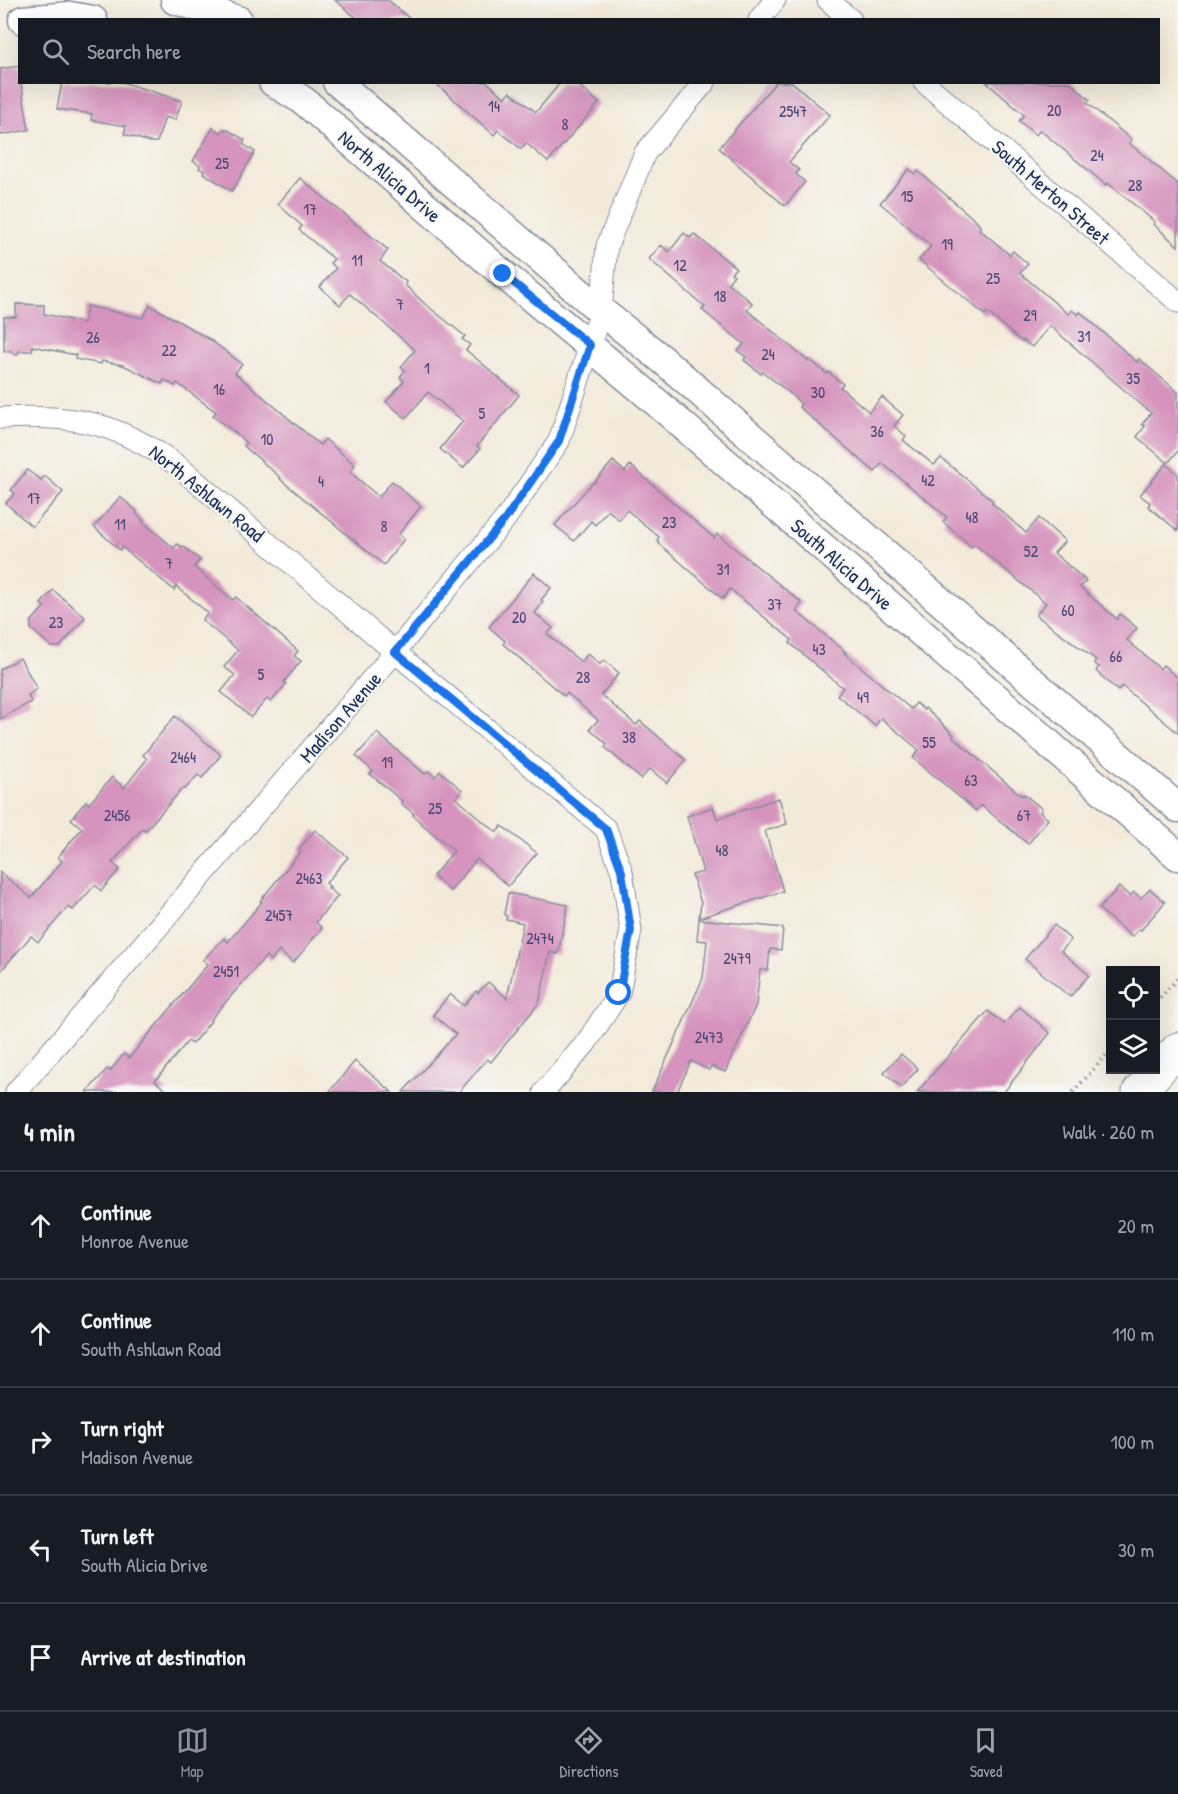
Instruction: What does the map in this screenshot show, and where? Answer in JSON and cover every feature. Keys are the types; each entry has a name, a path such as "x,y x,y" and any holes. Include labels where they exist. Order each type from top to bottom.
{"main road":[{"path":"175,0 232,18"},
{"path":"46,18 70,16 82,18"},
{"path":"0,21 18,20"},
{"name":"North Alicia Drive","path":"276,84 304,101 503,274"},
{"name":"North Alicia Drive","path":"339,84 527,247"},
{"name":"South Alicia Drive","path":"527,247 601,311 663,360 1178,808"},
{"name":"South Alicia Drive","path":"503,274 590,345 1178,856"},
{"path":"1140,1092 1178,1049"}],"street":[{"path":"761,18 775,0"},
{"path":"828,0 849,18"},
{"name":"Madison Avenue","path":"16,1092 395,652 506,518 559,441 601,311 608,246 645,153 703,84"},
{"name":"South Merton Street","path":"926,84 1178,302"},
{"name":"North Ashlawn Road","path":"0,418 51,417 79,420 123,433 150,446 178,466 606,829 622,872 631,930 619,993 586,1043 544,1092"}],"path":[{"path":"1160,997 1178,978"},
{"path":"1073,1092 1106,1055"}],"building":[{"path":"335,0 388,0 409,18 357,18"},
{"path":"18,66 18,84 21,84 29,130 0,135 0,69"},
{"path":"62,84 128,84 182,101 175,120 165,117 157,142 149,142 124,134 126,126 91,120 92,114 57,109"},
{"path":"436,84 489,84 505,98 510,92 536,112 559,84 577,84 599,103 548,162 526,143 521,149 498,130 494,135"},
{"path":"774,84 794,84 830,115 789,162 799,170 796,174 805,182 785,206 719,148"},
{"path":"988,84 1072,84 1090,100 1087,103 1132,140 1129,143 1178,184 1178,246 1153,224 1155,222 1108,183 1106,185 1040,130 1036,135 1019,121 1024,115"},
{"path":"213,128 221,133 223,129 228,130 245,140 243,144 255,152 232,191 203,173 200,166 193,161"},
{"path":"909,169 915,174 918,171 975,220 981,227 979,229 1010,255 1013,251 1028,264 1020,273 1068,314 1072,310 1078,315 1080,312 1137,362 1139,359 1178,392 1178,451 1168,463 1137,437 1145,426 1142,424 1151,413 1050,326 1032,347 1023,340 1022,342 987,312 985,315 919,260 931,246 880,203"},
{"path":"300,178 388,250 380,261 406,282 405,285 424,303 465,336 462,339 470,345 466,350 519,395 477,446 480,449 463,468 440,449 463,421 428,392 406,418 386,402 404,381 400,377 405,370 401,367 415,350 350,294 340,305 320,287 336,268 330,263 334,259 299,230 302,226 278,204"},
{"path":"684,233 690,238 694,234 736,268 731,273 734,275 728,283 752,303 747,310 808,361 809,359 843,384 840,387 869,412 882,397 903,415 894,426 906,436 903,440 934,465 941,458 993,501 992,503 1026,533 1039,518 1065,541 1054,553 1086,581 1080,587 1117,619 1120,614 1137,628 1127,640 1160,669 1163,665 1178,678 1178,733 1122,686 1118,691 1096,671 1099,667 1094,663 1096,660 1036,615 1046,603 974,544 972,547 943,522 947,517 882,463 875,472 799,407 801,404 792,395 744,360 746,357 738,351 744,344 702,310 705,307 649,259 661,245 669,252"},
{"path":"16,304 44,305 44,314 84,323 87,306 143,318 150,305 209,339 242,364 235,373 320,445 325,439 355,465 350,472 379,497 392,481 421,506 399,534 404,539 384,565 280,479 244,446 246,443 237,434 213,416 216,412 177,383 175,386 164,380 162,384 123,365 75,359 76,355 32,346 32,351 20,351 16,355 11,351 4,351 4,317 16,317"},
{"path":"613,461 625,472 630,465 714,538 717,534 802,603 796,611 846,652 844,653 911,709 916,703 924,710 925,708 954,735 953,737 1017,792 1022,796 1024,794 1042,809 1040,812 1048,819 1028,844 981,805 976,811 913,758 919,750 881,718 875,726 837,695 843,688 790,643 792,640 730,589 723,599 658,543 659,537 627,510 619,520 608,510 595,525 591,521 574,541 555,525"},
{"path":"1166,464 1178,474 1178,531 1148,506 1150,503 1140,495"},
{"path":"27,470 41,480 45,476 63,492 32,527 6,503 15,493 11,490"},
{"path":"120,497 137,511 136,513 143,522 174,548 177,544 183,546 200,560 194,567 233,600 236,597 298,651 294,656 301,661 284,682 286,684 271,702 267,699 251,717 221,692 235,675 224,667 238,650 202,620 208,613 176,586 174,590 122,547 120,550 94,527"},
{"path":"534,573 551,588 541,600 543,602 535,613 553,628 547,634 581,662 588,654 600,664 604,660 619,673 601,695 636,725 640,721 686,760 667,783 650,769 641,779 605,747 607,744 590,729 598,720 567,693 564,696 503,644 505,641 489,627"},
{"path":"53,590 85,617 60,647 52,647 31,629 31,622 44,607 41,604"},
{"path":"20,658 37,689 28,695 31,702 0,719 0,669"},
{"path":"175,716 221,755 202,778 198,775 185,789 183,788 145,831 143,828 112,863 120,869 101,891 95,885 73,910 68,907 38,942 31,936 0,972 0,872 31,898 62,861 58,857 82,828 71,819 86,801 89,804 112,777 124,788 147,759 143,755"},
{"path":"377,733 425,774 428,771 435,777 440,771 462,790 456,798 486,824 497,832 502,826 537,853 508,886 477,859 450,891 433,876 454,851 370,774 373,771 356,756"},
{"path":"779,798 787,824 765,831 783,891 699,918 701,903 692,875 703,872 687,816 713,807 717,819"},
{"path":"315,830 348,857 326,883 330,887 328,888 338,896 316,922 322,928 293,963 279,951 271,961 266,956 192,1044 188,1041 155,1081 168,1092 87,1092 107,1069 110,1071 124,1054 129,1058 208,964 203,960 224,938 228,942 262,902 260,901"},
{"path":"1119,887 1130,896 1134,892 1141,898 1150,889 1165,902 1132,937 1099,909"},
{"path":"508,893 568,905 558,954 550,952 539,1003 491,1062 487,1059 459,1092 403,1092 456,1034 433,1015 450,994 464,1006 476,991 478,993 488,982 507,998 523,923 506,919 507,916 504,915"},
{"path":"699,919 783,928 781,950 770,949 768,970 760,970 756,1005 725,1072 711,1066 709,1070 691,1061 677,1092 652,1092 703,978 707,941 697,940"},
{"path":"1054,925 1071,940 1061,951 1089,975 1070,997 1025,959"},
{"path":"1020,1007 1050,1033 1004,1092 917,1092 988,1011 1004,1024"},
{"path":"901,1054 918,1069 901,1087 884,1072"},
{"path":"355,1061 392,1092 329,1092"}],"route":[{"path":"503,274 590,345 559,441 506,518 395,652 606,829 622,872 631,930 619,993"}]}
